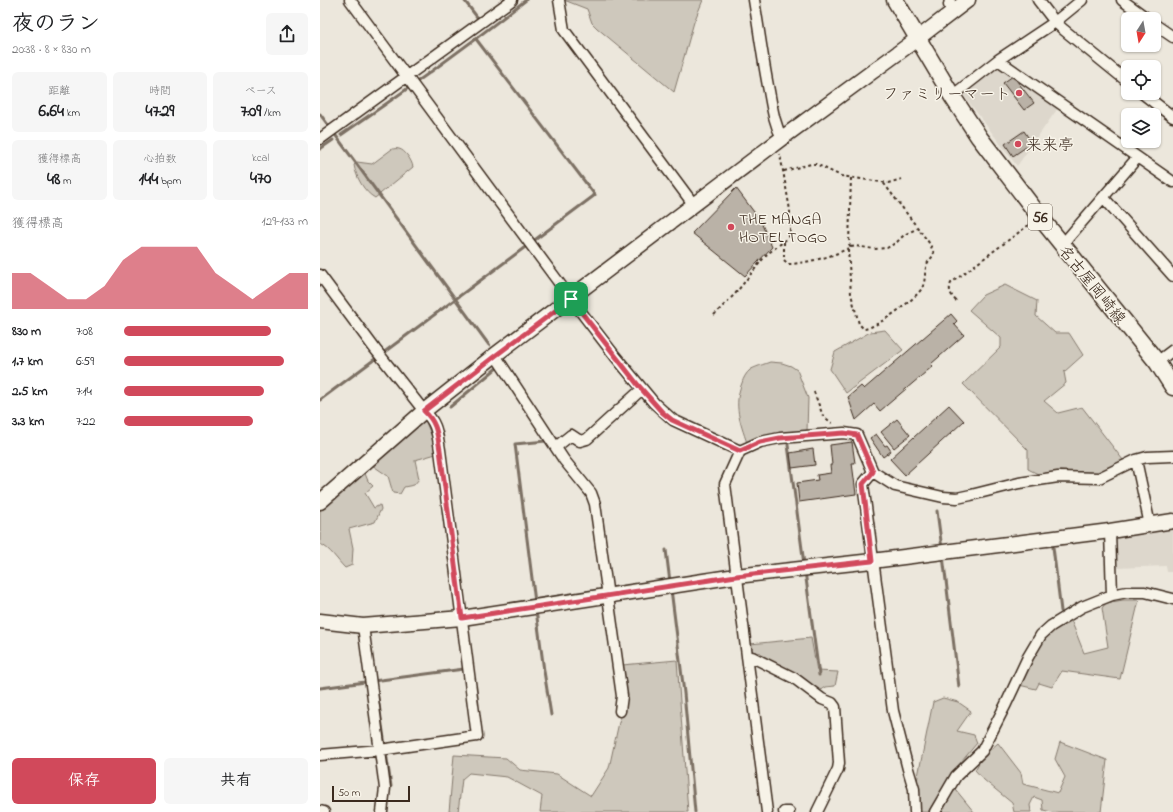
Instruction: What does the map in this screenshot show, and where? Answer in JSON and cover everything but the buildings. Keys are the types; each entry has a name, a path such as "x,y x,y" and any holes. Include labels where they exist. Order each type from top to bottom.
{"main road":[{"name":"名古屋岡崎線","path":"895,0 952,96 1004,171 1157,362 1173,388"}],"street":[{"path":"350,0 406,78 571,299 654,404 672,420 740,451"},
{"path":"320,139 512,0"},
{"path":"559,0 564,30 694,205"},
{"path":"754,0 763,64 779,141"},
{"path":"320,502 424,411 694,205 917,39 951,6 968,0"},
{"path":"1038,0 1055,22 1121,76"},
{"path":"952,96 998,60 1055,22 1082,0"},
{"path":"1122,0 1138,12"},
{"path":"1161,29 1173,38"},
{"path":"998,60 1173,182"},
{"path":"1151,100 1173,117"},
{"path":"1062,245 1137,158"},
{"path":"1104,198 1171,269"},
{"path":"320,274 375,349 424,411 433,419 440,450 477,736 380,750 320,755"},
{"path":"1157,362 1173,350"},
{"path":"495,356 556,447 591,493 595,504 622,696 620,711"},
{"path":"556,447 571,435 580,441 587,439 642,389"},
{"path":"767,812 725,484 740,451 760,442 780,438 847,434 857,435 873,472 895,486 943,497 957,498 1019,483 1058,477 1099,478 1136,460 1147,457 1173,456"},
{"path":"1136,460 1150,525"},
{"path":"873,472 863,484 872,561 894,711 914,789 915,812"},
{"path":"320,621 362,626 462,618 736,576 872,561 1110,531 1173,521"},
{"path":"1110,531 1112,595"},
{"path":"935,812 956,776 982,751 1028,657 1041,635 1051,626 1082,607 1112,595 1127,592 1145,592 1173,599"},
{"path":"362,626 385,788 382,812"},
{"path":"747,657 752,657 794,678 822,699 832,703 835,707 839,763 838,769 817,812"},
{"path":"320,811 324,812"}],"path":[{"path":"714,315 739,290 766,255 775,246 788,238 791,226 790,210 779,141"},
{"path":"784,171 816,164 835,174 851,177 888,183 902,179"},
{"path":"851,177 849,244 851,294 859,324 864,329 896,312 918,293 924,284 927,265 934,254 930,244 882,182"},
{"path":"956,301 950,292 949,288 951,283 1040,217"},
{"path":"784,241 783,256 784,260 788,264 818,260 856,246 874,249 887,248 897,242 904,235 918,228"},
{"path":"814,392 823,416 831,423 844,430 847,434"}],"shaded area":[{"path":"564,0 703,0 694,22 674,92 597,28 592,23 587,9"},
{"path":"996,67 1001,68 1058,108 1017,166 962,93"},
{"path":"392,149 404,151 410,159 413,167 375,198 367,192 361,184 354,165 357,162 372,164"},
{"path":"1005,285 1037,301 1036,316 1055,333 1069,333 1083,355 1064,372 1066,383 1044,401 1058,413 1082,407 1123,460 1109,469 1097,473 1060,471 1040,475 1028,469 1028,450 963,384 1001,347 1001,338 969,310 983,295"},
{"path":"885,330 903,350 846,393 830,369 835,352 870,332"},
{"path":"770,362 782,363 797,370 808,398 807,431 747,443 738,413 739,391 746,374 749,371"},
{"path":"425,420 432,437 436,454 415,460 419,479 414,485 404,487 400,494 393,493 388,476 372,465"},
{"path":"364,471 368,481 373,486 365,493 374,508 380,505 381,509 375,522 349,529 353,548 352,565 345,568 330,551 320,544 320,511"},
{"path":"1173,530 1173,572 1167,572 1166,566 1117,568 1114,543 1118,536"},
{"path":"1123,600 1139,600 1120,679 1062,671 1052,687 1039,683 1036,689 1019,685 1039,645 1053,631 1071,620 1084,653 1108,647 1102,608 1106,603"},
{"path":"811,638 817,671 838,672 835,686 825,687 819,691 763,658 761,653 751,651 750,644"},
{"path":"677,660 688,812 540,812 542,796 507,777 469,773 462,779 458,812 449,812 454,755 506,758 520,770 557,774 591,796 609,768 623,704 627,700 622,665"},
{"path":"943,698 958,702 971,711 957,731 974,735 977,743 952,773 928,812 918,812 916,786 933,702"},
{"path":"1060,742 1107,760 1101,812 1052,812 1043,810 1042,800 1034,797 1030,805 1031,812 1014,812 1012,803 984,780 975,770 983,756 998,743 1021,773 1023,784 1058,793 1065,777 1055,759"},
{"path":"956,790 974,812 940,812 947,797"}],"waterway":[{"path":"464,0 477,17"},
{"path":"341,135 435,69 526,0"},
{"path":"320,400 595,195 476,39"},
{"path":"320,114 489,345"},
{"path":"320,149 333,140"},
{"path":"450,407 498,367 499,368"},
{"path":"535,602 515,444 546,441 544,439"},
{"path":"788,445 804,564"},
{"path":"937,511 942,549"},
{"path":"1053,547 1061,611"},
{"path":"666,550 670,582"},
{"path":"943,556 959,687"},
{"path":"805,571 819,675"},
{"path":"671,589 684,693 695,812"},
{"path":"536,610 551,715"},
{"path":"320,688 464,669"},
{"path":"377,691 391,786"}],"place":[{"name":"ファミリーマート","path":"1019,93"},
{"name":"来来亭","path":"1018,144"},
{"name":"THE MANGA HOTEL TOGO","path":"731,227"}],"route":[{"path":"571,299 638,385 654,404 672,420 740,451 760,442 780,438 844,433 857,435 873,472 863,484 872,561 736,576 462,618 437,432 433,419 424,411 571,299"}]}
